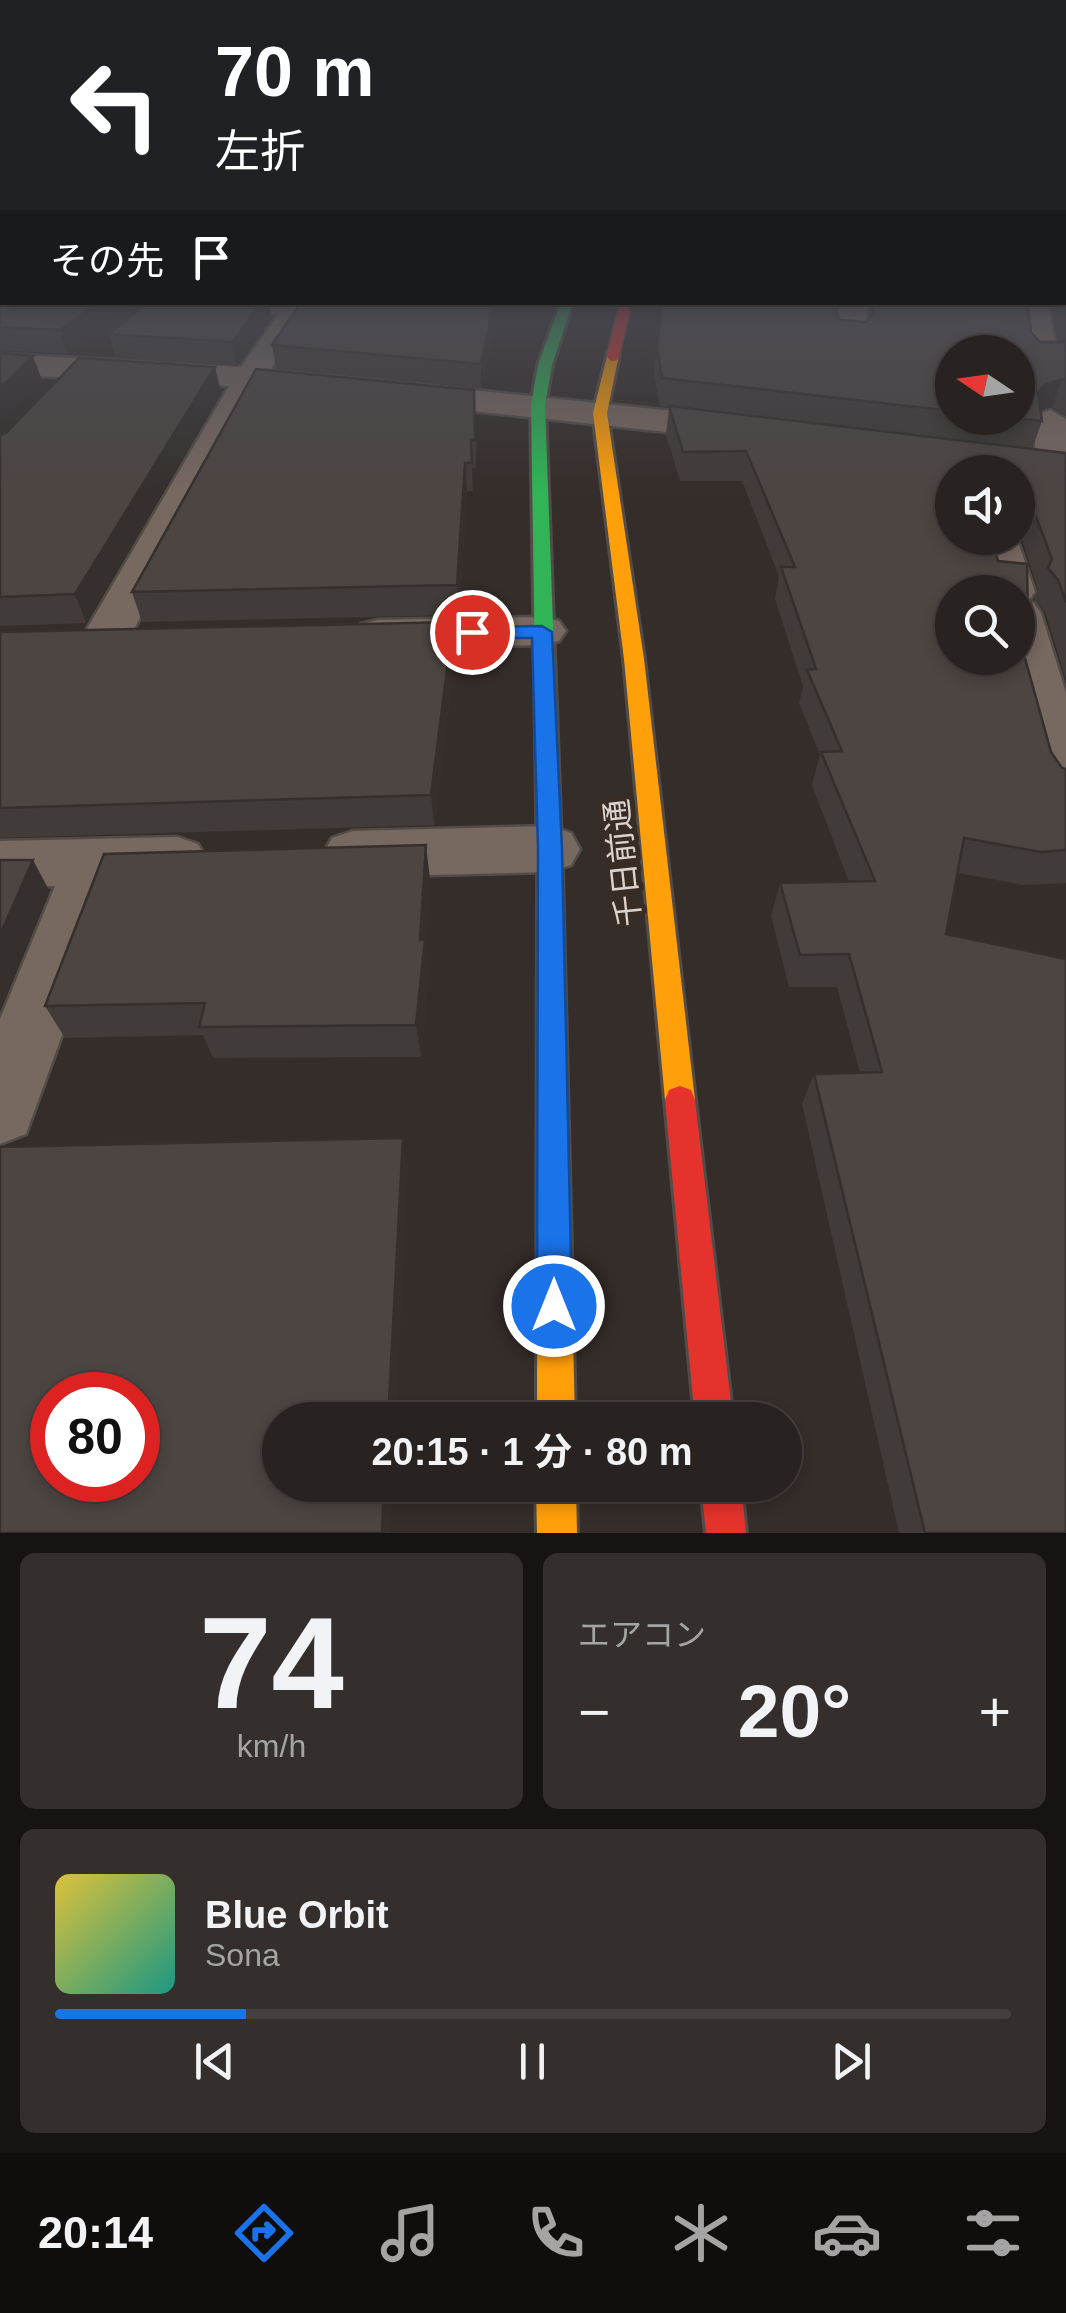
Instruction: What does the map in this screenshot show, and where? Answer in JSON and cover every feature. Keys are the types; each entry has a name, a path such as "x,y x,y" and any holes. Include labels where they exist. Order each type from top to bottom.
{"highway":[{"path":"551,348 538,405 550,849 556,1402"},
{"name":"千日前通","path":"615,348 600,412 634,659 712,1402"},
{"path":"556,1502 557,1533"},
{"path":"722,1502 726,1533"}],"street":[{"path":"51,395 104,348"},
{"path":"163,638 87,640 271,348"},
{"path":"1041,348 1042,358"},
{"path":"0,364 250,378 538,405 766,432"},
{"path":"1049,466 1050,421"},
{"path":"337,635 542,632"},
{"path":"1035,674 1066,784"},
{"path":"290,856 550,849"},
{"path":"0,864 232,858"},
{"path":"0,1109 95,862"}],"pier":[{"path":"565,348 651,348 648,359"}],"building":[{"path":"300,348 484,348 481,364"},
{"path":"657,348 935,348 935,409 662,378"},
{"path":"1035,348 1066,348 1066,381 1045,384 1038,393 1042,421 1035,420"},
{"path":"0,353 33,356 0,388"},
{"path":"79,358 215,367 75,594 0,597 0,435"},
{"path":"256,369 474,390 475,440 471,440 472,463 465,463 457,585 132,592"},
{"path":"669,406 1066,453 1066,602 1058,580 1048,568 1052,559 1035,514 1035,455 935,455 935,555 996,555 998,561 1027,564 1027,575 935,575 935,675 1030,675 1051,752 1066,769 1066,850 1041,852 964,838 946,934 1066,959 1066,1533 925,1533 814,1074 882,1072 849,954 800,955 780,883 875,881 821,752 842,751 807,670 816,669 781,567 795,567 746,451 683,452"},
{"path":"453,622 431,795 0,808 0,632"},
{"path":"426,845 420,940 425,939 416,1025 199,1027 205,1003 45,1006 104,854"},
{"path":"0,860 33,860 0,935"},
{"path":"403,1138 389,1402 262,1402 262,1502 383,1502 382,1533 0,1533 0,1147"}],"traffic: fast":[{"path":"550,873 538,405 551,348"}],"traffic: slow":[{"path":"613,355 600,413 634,659 680,1100"},
{"path":"550,873 556,1402"},
{"path":"556,1502 557,1533"}],"traffic: jam":[{"path":"613,355 615,348"},
{"path":"680,1100 712,1402"},
{"path":"723,1502 726,1533"}],"route":[{"path":"472,632 542,632 550,849 554,1306"}]}
